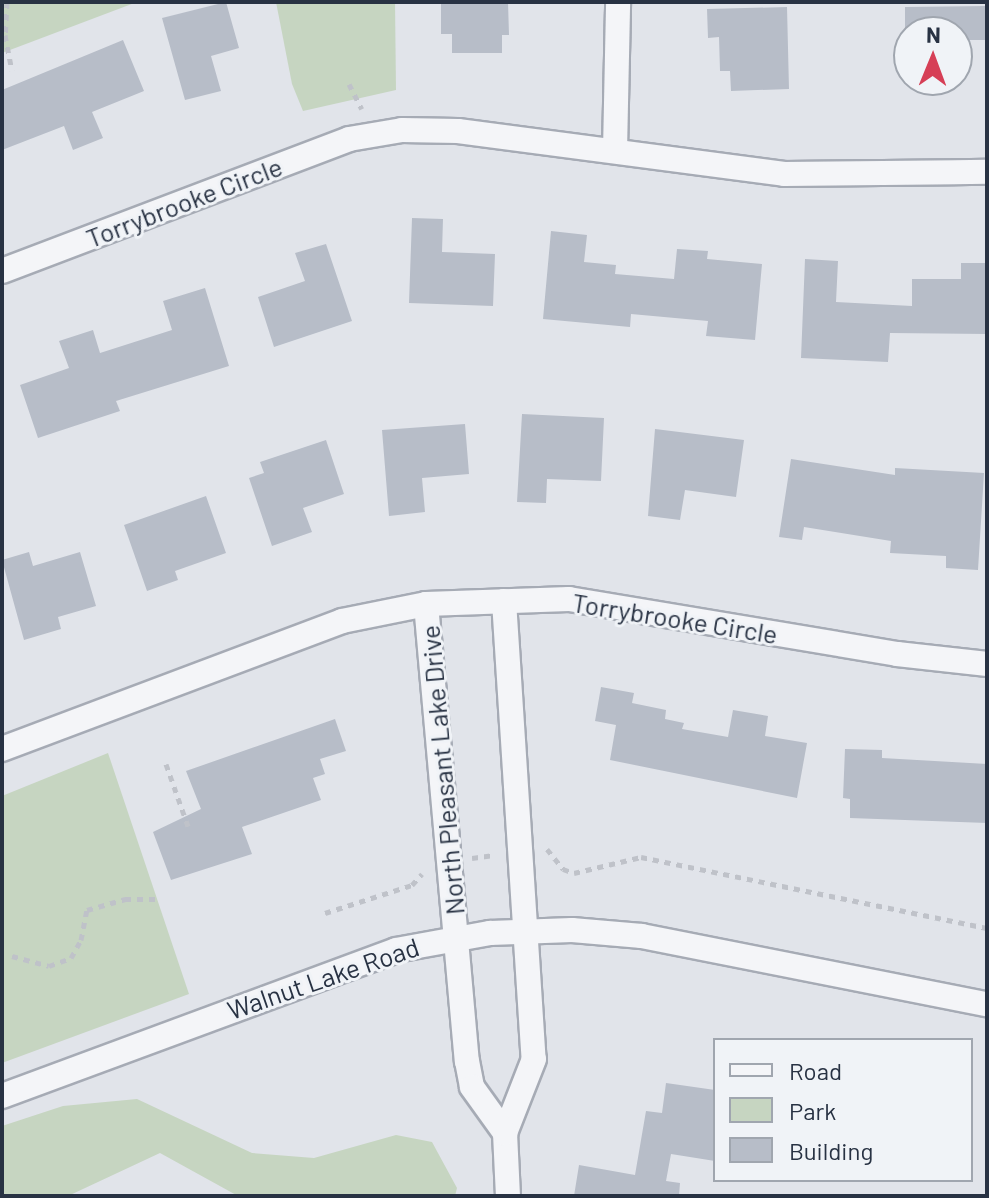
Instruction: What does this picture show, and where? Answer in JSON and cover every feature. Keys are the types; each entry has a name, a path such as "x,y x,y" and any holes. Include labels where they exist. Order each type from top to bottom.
{"street":[{"path":"615,151 618,2"},
{"name":"Torrybrooke Circle","path":"2,271 349,139 402,130 458,131 784,174 987,172"},
{"path":"504,601 534,1059 505,1133 508,1196"},
{"name":"Torrybrooke Circle","path":"2,749 342,621 426,604 584,601 897,654 987,664"},
{"name":"North Pleasant Lake Drive","path":"426,604 472,1087 505,1133"},
{"name":"Walnut Lake Road","path":"2,1096 326,973 458,936 525,930 642,936 987,1004"}],"path":[{"path":"7,2 5,35 12,70"},
{"path":"349,84 362,110"},
{"path":"166,764 188,826"},
{"path":"325,913 412,885 428,867 520,850 548,849 563,869 574,873 641,857 987,928"},
{"path":"12,956 49,966 71,958 81,940 87,910 125,899 161,899"}],"green space":[{"path":"2,2 137,2 2,53"},
{"path":"276,2 395,2 396,90 303,111 292,84"},
{"path":"108,753 189,994 2,1063 2,796"},
{"path":"137,1099 252,1153 314,1158 396,1135 432,1142 457,1188 455,1196 238,1196 160,1153 68,1196 2,1196 2,1126 63,1106"}],"building":[{"path":"226,2 239,48 211,56 221,91 185,100 162,18"},
{"path":"441,2 508,2 509,35 502,35 502,53 452,53 452,34 441,34"},
{"path":"987,6 987,40 973,40 973,16 905,16 905,7"},
{"path":"787,7 789,89 731,91 730,71 720,71 719,37 708,38 707,9"},
{"path":"123,40 144,91 92,112 103,138 73,150 64,126 2,150 2,90"},
{"path":"412,218 443,219 442,252 495,254 493,306 409,303"},
{"path":"551,231 587,235 584,262 616,265 615,274 674,279 677,249 708,251 707,259 762,264 755,340 706,336 708,321 631,314 630,327 543,319"},
{"path":"326,244 352,321 274,347 258,297 305,281 295,253"},
{"path":"805,259 838,261 836,302 912,306 912,279 961,279 961,263 987,263 987,334 890,333 888,362 801,358"},
{"path":"205,288 229,366 116,401 120,411 38,438 20,385 69,368 59,341 93,330 100,353 172,330 163,301"},
{"path":"522,414 604,418 601,481 547,479 546,503 517,502"},
{"path":"465,424 469,474 422,478 425,512 389,516 382,430"},
{"path":"655,429 744,440 736,497 685,490 680,520 648,516"},
{"path":"326,440 344,494 303,508 312,532 272,546 249,478 264,473 260,462"},
{"path":"791,459 895,475 895,468 984,473 978,570 946,568 946,556 890,553 891,541 804,527 802,540 779,537"},
{"path":"206,496 226,553 175,571 178,580 147,591 124,525"},
{"path":"29,552 33,566 80,552 96,606 58,617 61,629 24,640 2,560"},
{"path":"601,687 634,693 632,703 666,710 665,719 684,723 682,729 728,737 733,710 768,716 765,736 807,743 797,798 610,760 616,725 595,721"},
{"path":"335,719 346,751 320,759 325,774 313,778 321,800 242,827 252,854 171,880 153,832 201,809 186,771"},
{"path":"845,749 882,750 882,758 987,764 987,823 850,818 850,799 843,798"},
{"path":"666,1083 713,1090 713,1161 671,1154 666,1181 680,1183 679,1196 574,1196 579,1165 635,1175 646,1111 662,1113"}]}
